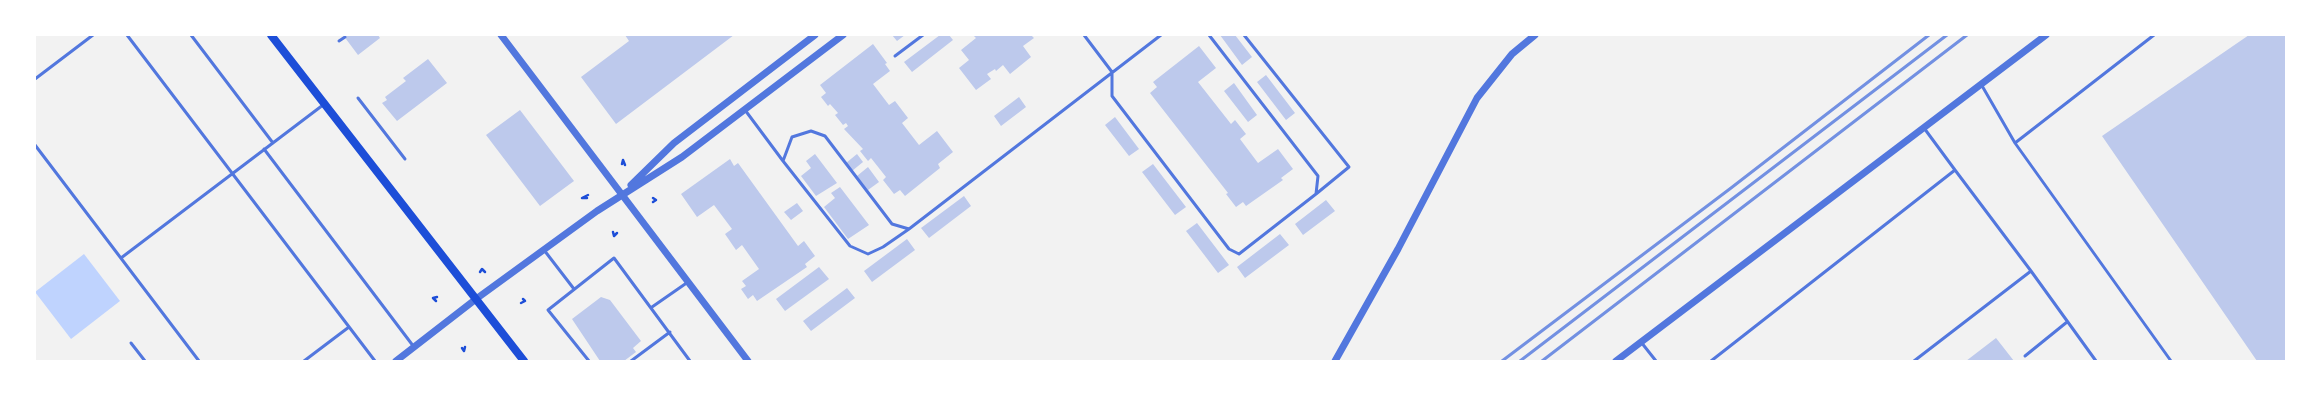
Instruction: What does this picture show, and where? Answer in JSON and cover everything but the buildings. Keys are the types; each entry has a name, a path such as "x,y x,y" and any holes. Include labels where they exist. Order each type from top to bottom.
{"main road":[{"path":"271,35 524,361"}],"street":[{"path":"501,35 748,361"},
{"path":"621,195 674,143 815,35"},
{"path":"396,361 476,299 621,195 682,157 843,35"},
{"path":"1335,361 1398,248 1477,98 1512,54 1535,35"},
{"path":"1616,361 2046,35"}],"lane":[{"path":"35,79 93,35"},
{"path":"127,35 375,361"},
{"path":"191,35 273,142"},
{"path":"895,56 923,35"},
{"path":"1084,35 1112,72 1112,96 1229,249 1239,254 1349,167 1244,35"},
{"path":"745,110 850,246 868,254 883,247 909,229 1160,35"},
{"path":"1209,35 1318,176 1316,194"},
{"path":"2015,143 2154,35"},
{"path":"339,41 345,37"},
{"path":"1981,84 2015,143 2171,361"},
{"path":"358,98 405,158"},
{"path":"121,258 324,104"},
{"path":"1924,127 2096,361"},
{"path":"783,161 792,137 811,131 825,136 892,224 909,229"},
{"path":"35,146 199,361"},
{"path":"264,149 414,347"},
{"path":"1712,361 1956,170"},
{"path":"544,250 574,289"},
{"path":"589,361 548,310 614,258 670,332 688,360"},
{"path":"1914,361 2031,271"},
{"path":"652,308 688,282"},
{"path":"2025,356 2067,322"},
{"path":"304,361 349,327"},
{"path":"631,361 670,332"},
{"path":"1641,342 1656,361"},
{"path":"131,343 145,361"}],"path":[{"path":"622,164 623,160 626,165"},
{"path":"652,198 656,200 653,202"},
{"path":"480,272 482,269 485,272"},
{"path":"436,301 433,298 437,297"},
{"path":"520,303 525,301 522,299"}],"water":[{"path":"84,254 120,301 71,339 35,292"}],"railway":[{"path":"1502,361 1731,188 1929,35"},
{"path":"1520,361 1947,35"},
{"path":"1542,361 1967,35"}]}
